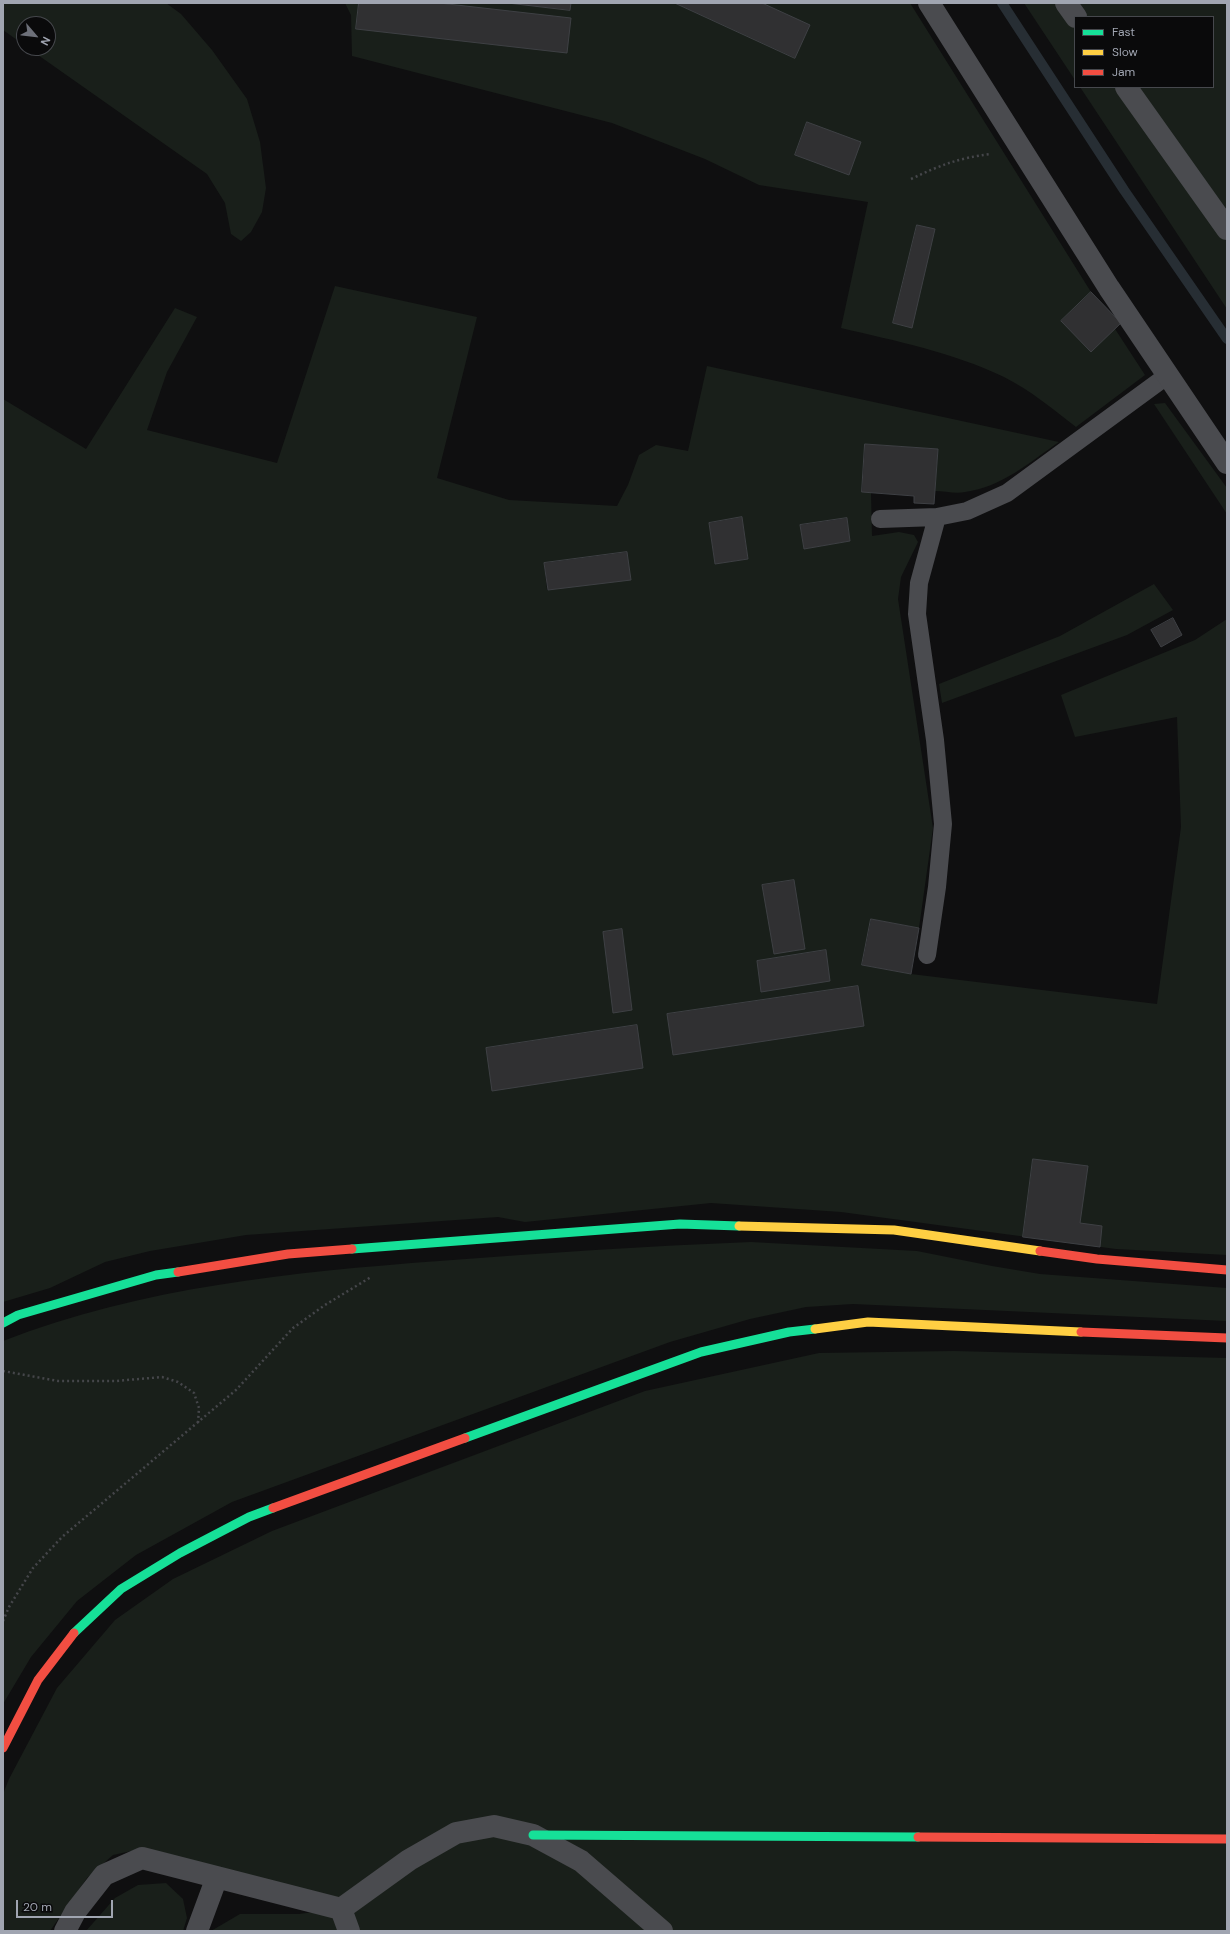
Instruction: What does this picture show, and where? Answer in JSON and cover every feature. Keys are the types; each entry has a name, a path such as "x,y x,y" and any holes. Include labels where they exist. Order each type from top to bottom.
{"street":[{"path":"929,3 1109,288 1227,463"},
{"path":"1066,3 1075,16"},
{"path":"1127,88 1227,229"},
{"path":"3,1322 18,1315 156,1275 288,1254 680,1224 894,1230 1097,1259 1227,1270"},
{"path":"3,1748 38,1680 75,1632 121,1589 180,1553 250,1517 701,1352 789,1332 868,1322 1227,1338"},
{"path":"65,1931 75,1912 104,1875 142,1858 341,1908 409,1860 456,1833 494,1826 533,1835 1227,1839"},
{"path":"533,1835 581,1861 662,1931"},
{"path":"197,1931 217,1877"},
{"path":"341,1908 348,1931"}],"lane":[{"path":"880,518 936,517 967,511 1007,493 1168,375"},
{"path":"927,955 937,887 943,824 934,740 917,614 919,583 936,517"}],"path":[{"path":"911,179 944,163 964,158 1022,150"},
{"path":"3,1621 9,1607 33,1568 62,1537 198,1424 236,1390 293,1328 373,1275"},
{"path":"3,1371 58,1381 116,1381 162,1377 178,1382 194,1393 199,1408 198,1424"}],"shaded area":[{"path":"3,3 166,3 181,14 212,50 247,99 260,142 266,188 262,212 251,232 241,241 231,234 225,203 207,174 39,56 56,56 56,16 16,16 16,39 3,30"},
{"path":"345,3 910,3 1091,292 1145,375 1076,427 1023,388 984,368 924,348 841,328 868,202 759,185 705,159 612,123 352,56 351,15"},
{"path":"1024,3 1227,3 1227,309 1081,88 1214,88 1214,16 1074,16 1074,78"},
{"path":"335,286 477,317 437,478 509,500 617,506 628,485 639,455 656,445 688,451 707,366 1059,442 1015,473 991,485 958,493 935,491 938,449 865,444 862,492 871,493 872,536 899,532 914,535 918,542 901,577 898,599 933,828 919,928 871,919 862,965 911,974 1157,1004 1181,827 1177,717 1075,737 1061,695 1195,640 1227,619 1227,1255 1116,1249 841,1212 711,1203 525,1222 498,1217 246,1235 150,1251 105,1262 50,1288 3,1302 3,399 86,449 175,308 197,317 167,372 147,430 277,463","holes":["742,518 748,559 715,564 709,523","847,518 850,541 804,549 800,525","627,552 556,589 547,590 544,563"]},
{"path":"1165,403 1227,488 1227,514 1154,404"},
{"path":"1154,584 1173,610 1127,635 942,703 939,684 1060,636"},
{"path":"751,1242 917,1251 1040,1274 1227,1288 1227,1321 853,1304 806,1307 750,1319 670,1342 232,1502 136,1555 77,1601 31,1657 3,1704 3,1341 109,1307 163,1295 273,1277 384,1265 478,1258"},
{"path":"954,1351 1227,1358 1227,1931 211,1931 240,1914 299,1914 322,1911 141,1849 113,1855 87,1878 50,1931 3,1931 3,1794 9,1779 57,1688 115,1620 173,1579 272,1531 645,1391 819,1353"},
{"path":"166,1883 183,1899 187,1918 183,1931 86,1931 115,1898 138,1885"}],"building":[{"path":"359,3 439,3 571,18 567,53 356,29"},
{"path":"508,3 571,3 570,10"},
{"path":"675,3 762,3 810,25 795,58"},
{"path":"807,122 861,142 849,175 795,155"},
{"path":"917,225 935,229 912,328 893,323"},
{"path":"1091,292 1121,323 1091,352 1061,321"},
{"path":"865,444 938,449 934,504 914,503 914,496 862,492"},
{"path":"742,517 748,559 715,564 709,523"},
{"path":"847,518 850,541 804,549 800,525"},
{"path":"627,552 631,580 548,590 544,563"},
{"path":"1173,618 1182,635 1161,647 1151,630"},
{"path":"794,880 805,949 774,954 762,885"},
{"path":"871,919 919,928 911,974 862,965"},
{"path":"622,929 632,1010 613,1013 603,932"},
{"path":"826,950 830,981 761,992 757,961"},
{"path":"858,986 864,1026 673,1055 667,1014"},
{"path":"637,1025 643,1068 492,1091 486,1048"},
{"path":"1033,1159 1088,1166 1080,1223 1102,1226 1100,1247 1023,1237"}],"waterway":[{"path":"1002,3 1124,190 1227,339"}],"traffic: fast":[{"path":"352,1249 680,1224 739,1226"},
{"path":"3,1323 18,1315 156,1275 178,1272"},
{"path":"465,1438 701,1352 789,1332 815,1329"},
{"path":"74,1633 121,1589 180,1553 249,1517 273,1508"},
{"path":"533,1835 918,1837"}],"traffic: slow":[{"path":"739,1226 894,1230 1040,1251"},
{"path":"815,1329 868,1322 1081,1332"}],"traffic: jam":[{"path":"178,1272 288,1254 352,1249"},
{"path":"1040,1251 1097,1259 1227,1270"},
{"path":"1081,1332 1227,1338"},
{"path":"273,1508 465,1438"},
{"path":"3,1748 38,1680 74,1633"},
{"path":"918,1837 1227,1839"}]}
